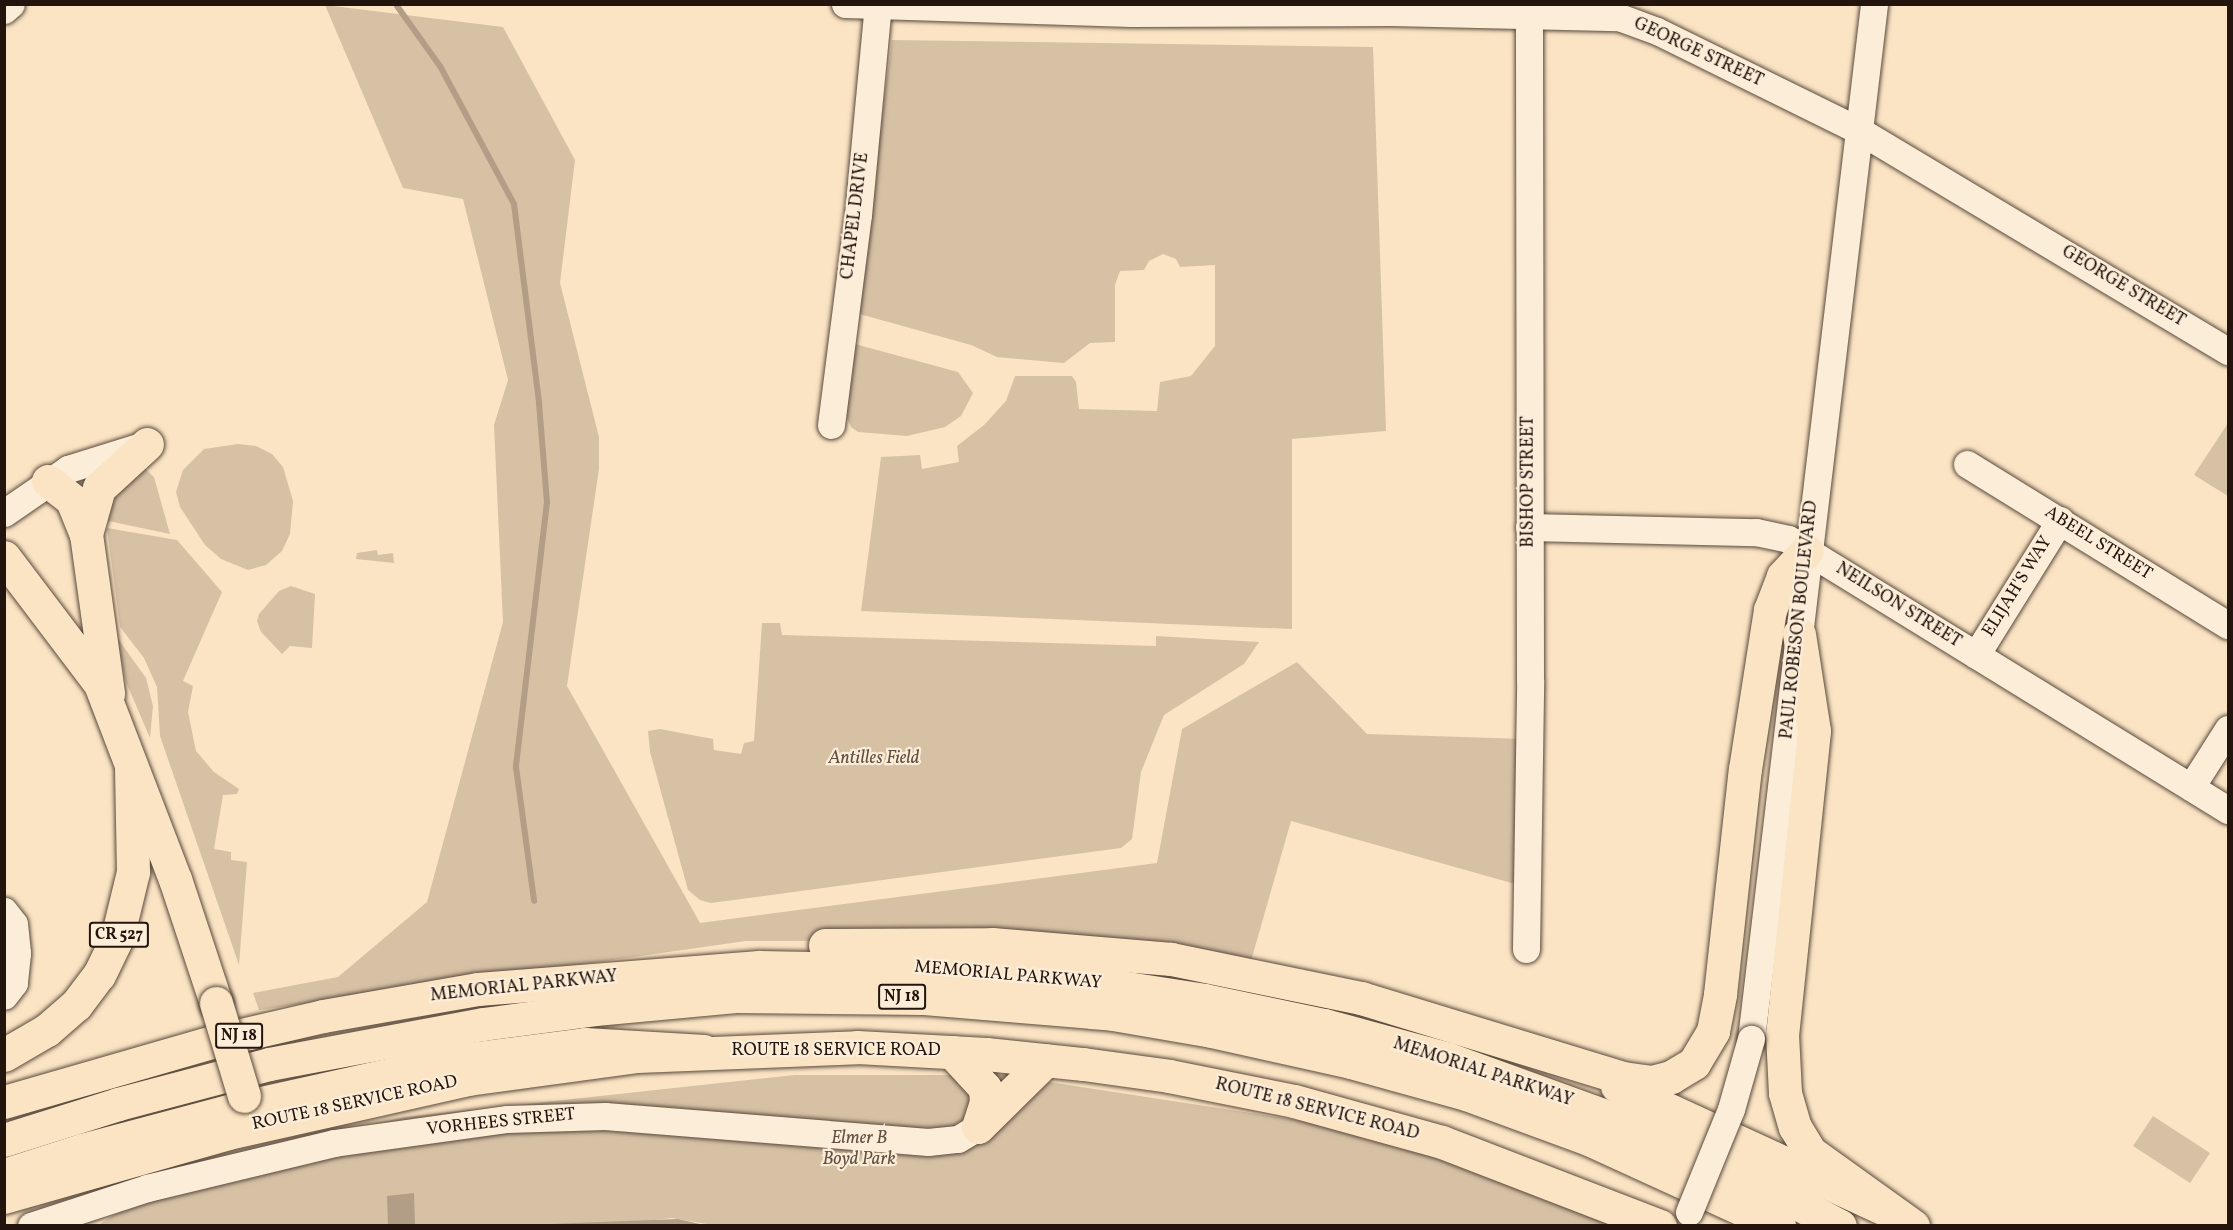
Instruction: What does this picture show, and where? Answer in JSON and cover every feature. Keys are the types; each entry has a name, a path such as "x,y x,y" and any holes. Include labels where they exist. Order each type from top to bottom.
{"main road":[{"path":"86,534 99,488 154,442"},
{"path":"48,481 72,500 86,534 108,710"},
{"path":"478,989 591,964 737,950 920,943 1056,947 1180,960 1305,984 1447,1021 1623,1078 1652,1082 1679,1074 1706,1048 1720,994 1745,769 1770,610 1783,576 1807,550"},
{"path":"4,557 100,684 108,710 175,879 246,1101"},
{"path":"4,593 83,697 108,710"},
{"path":"1799,634 1814,731 1782,1034 1785,1093 1795,1127 1810,1152 1901,1218"},
{"name":"CR 527","path":"4,1054 47,1030 76,1005 99,975 117,938 128,902 133,863 130,766"},
{"name":"MEMORIAL PARKWAY","path":"4,1102 246,1034 478,989 686,971 830,966 1022,975 1193,998 1324,1025 1493,1073 1688,1149 1840,1226"},
{"name":"MEMORIAL PARKWAY","path":"4,1140 129,1101 269,1064 483,1024 596,1009 735,996 934,998 1020,1004 1162,1022 1371,1067 1466,1094 1591,1140 1779,1226"},
{"path":"4,1175 246,1101 445,1062 585,1044 704,1051"},
{"name":"ROUTE 18 SERVICE ROAD","path":"4,1197 174,1147 369,1099 557,1066 704,1051 857,1047 1046,1059 1209,1083 1375,1122 1528,1173 1660,1226"},
{"path":"952,1052 985,1088 986,1102 978,1127"},
{"path":"978,1127 1046,1059"},
{"path":"1561,1059 1901,1218"}],"street":[{"path":"4,10 11,4"},
{"name":"GEORGE STREET","path":"845,4 1131,13 1391,8 1619,17 1657,31 1860,131 2229,351"},
{"name":"PAUL ROBESON BOULEVARD","path":"1686,1219 1724,1130 1751,1039 1807,550 1874,4"},
{"name":"CHAPEL DRIVE","path":"831,425 858,214 878,5"},
{"name":"BISHOP STREET","path":"1526,949 1529,15"},
{"path":"4,513 48,481 89,460 154,442"},
{"name":"ABEEL STREET","path":"1967,464 2229,625"},
{"name":"ELIJAH'S WAY","path":"1976,655 2060,520"},
{"name":"NEILSON STREET","path":"1529,527 1756,532 1778,536 1807,550 2229,810"},
{"path":"2191,787 2229,729"},
{"path":"4,911 14,924 17,953 14,983 4,996"},
{"name":"VORHEES STREET","path":"31,1226 147,1188 334,1143 507,1119 605,1116 928,1142 958,1139 978,1127"}],"green space":[{"path":"325,5 503,27 575,160 560,283 599,437 599,469 567,686 700,923 1157,863 1182,729 1297,662 1367,734 1526,739 1526,887 1291,821 1251,961 1113,940 746,941 259,1010 253,993 338,977 427,902 503,622 494,425 508,380 463,199 403,188"},
{"path":"892,40 1373,47 1386,431 1292,439 1292,629 861,611 881,457 920,455 922,469 959,462 957,446 984,425 1006,401 1015,376 1072,376 1076,382 1079,409 1157,411 1160,382 1191,376 1215,346 1215,265 1180,267 1176,259 1163,254 1149,261 1144,270 1120,271 1115,285 1115,342 1090,343 1064,363 997,357 971,345 856,313"},
{"path":"855,344 958,372 973,393 961,416 945,427 907,436 858,432 851,427 844,411"},
{"path":"2228,423 2228,496 2194,475"},
{"path":"238,444 256,446 272,454 283,467 293,501 290,534 282,551 266,565 248,570 221,559 205,545 180,507 176,492 183,470 204,449"},
{"path":"144,468 154,477 170,534 99,519 104,501"},
{"path":"107,528 177,540 222,592 183,681 193,686 188,712 196,751 214,772 239,789 237,794 223,795 214,849 231,852 231,860 247,862 239,965 160,736 157,687 144,658 120,627"},
{"path":"377,550 378,555 393,553 394,563 356,559 357,553"},
{"path":"291,586 315,594 312,648 290,646 282,654 261,632 257,621 259,614 279,591"},
{"name":"Antilles Field","path":"762,623 780,623 782,635 1156,646 1156,636 1259,642 1244,664 1164,715 1141,772 1132,839 1121,848 711,903 700,900 688,890 650,752 648,731 660,729 713,739 714,750 741,754 744,743 754,741"},
{"path":"116,636 146,678 153,706 150,738 126,682"},
{"name":"Elmer B Boyd Park","path":"795,1075 1003,1075 1368,1131 1621,1225 718,1226 672,1218 602,1226 97,1226 183,1169 405,1117"},
{"path":"2153,1116 2210,1153 2190,1183 2133,1146"}],"shaded area":[{"path":"414,1193 415,1225 388,1225 387,1196"},
{"path":"678,1219 704,1225 524,1225"}],"waterway":[{"path":"397,6 440,66 514,204 539,403 547,502 516,767 534,901"}]}
